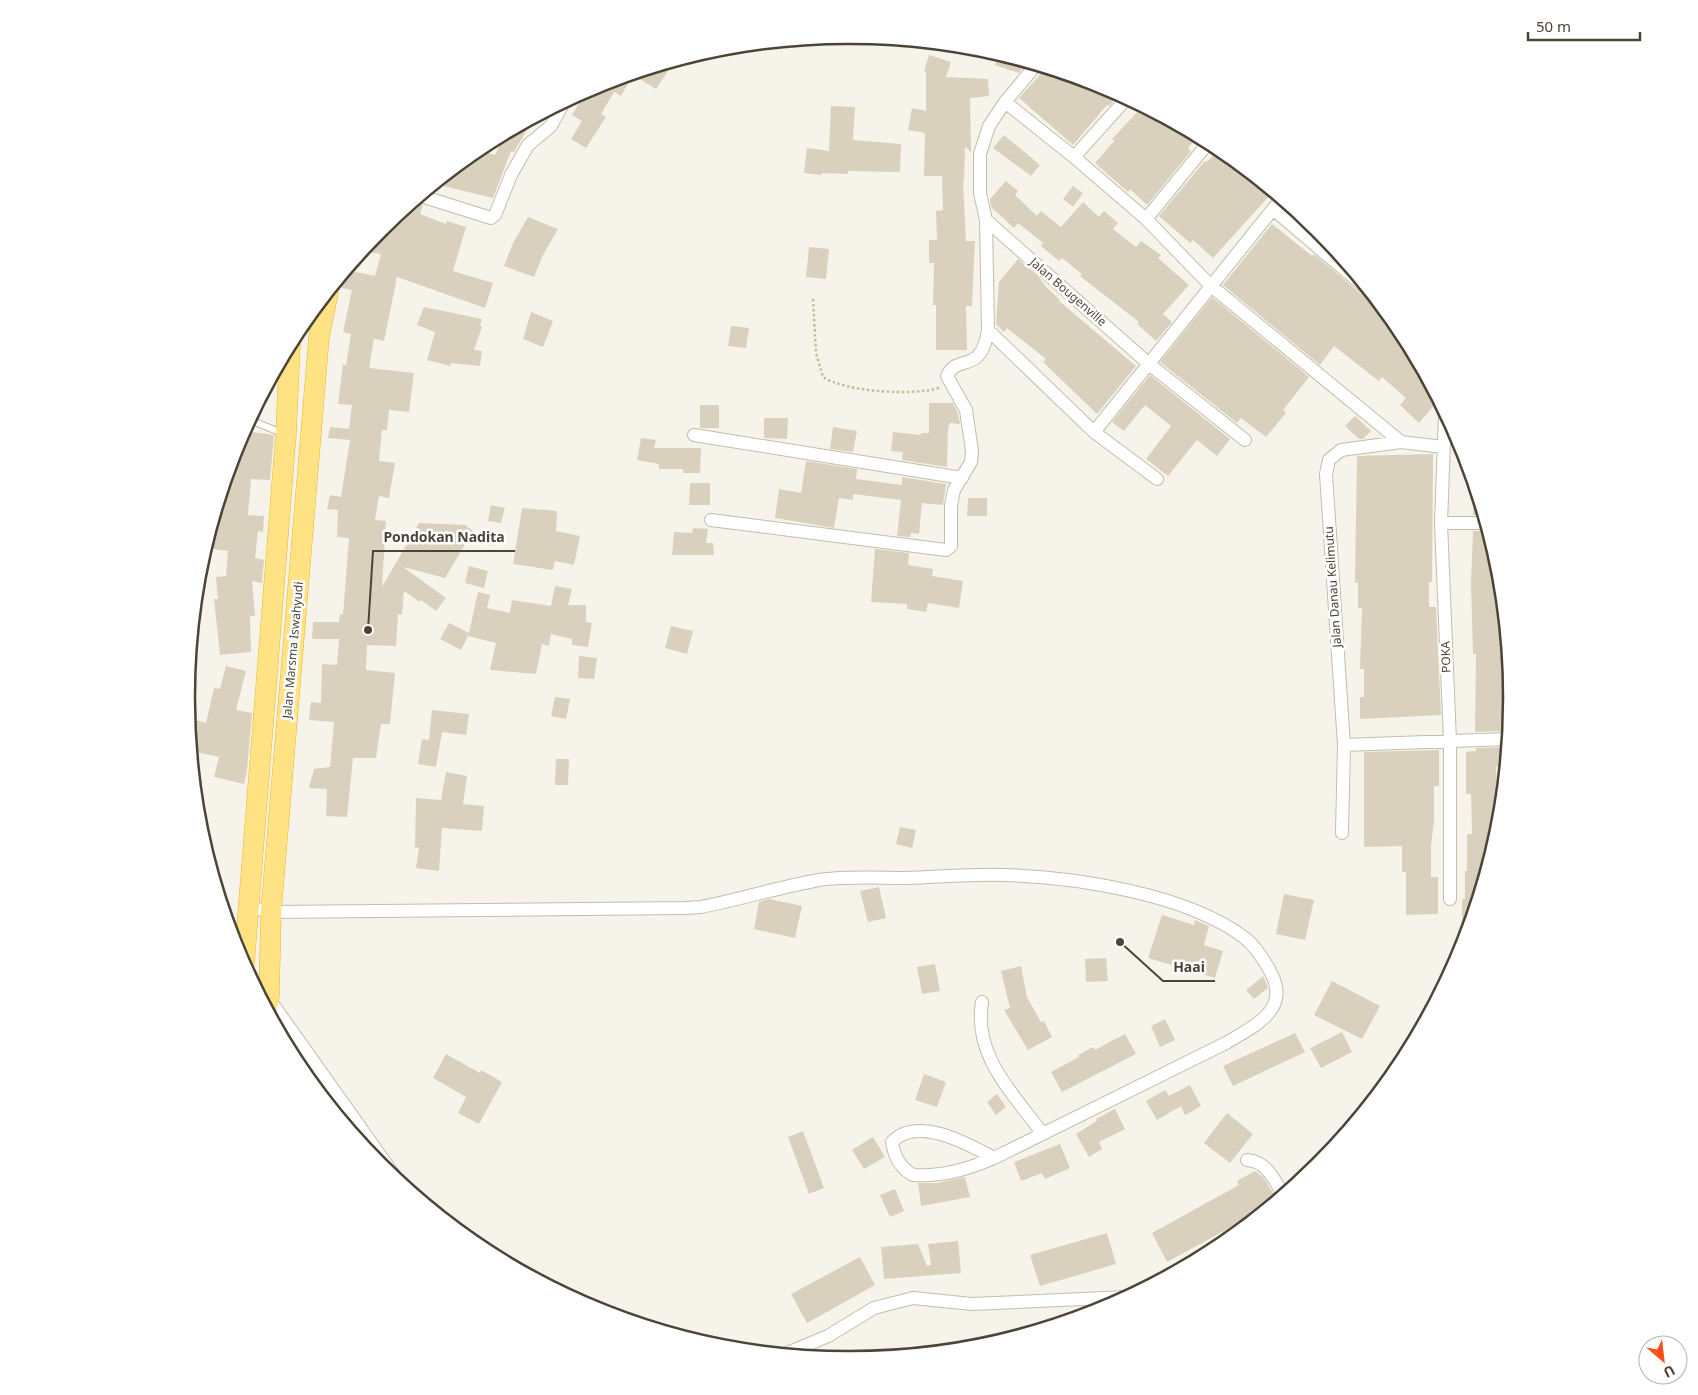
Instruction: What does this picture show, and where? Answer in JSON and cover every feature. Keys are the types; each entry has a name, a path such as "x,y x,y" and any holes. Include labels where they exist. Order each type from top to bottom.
{"highway":[{"name":"Jalan Marsma Iswahyudi","path":"266,993 271,912 319,338 325,306"},
{"name":"Jalan Marsma Iswahyudi","path":"245,949 286,434 289,360"}],"street":[{"path":"711,520 946,550 951,546 951,505 954,490 971,462 966,410 950,385 947,376 948,372 956,366 972,361 980,354 985,347 988,330 986,220 980,193 980,154 989,126 1004,102 1032,70"},
{"path":"1004,102 1074,157 1146,220 1210,285 1401,442"},
{"path":"1074,157 1122,104"},
{"path":"428,198 491,218 496,215 511,175 528,145 551,126 559,112"},
{"path":"1146,220 1204,149"},
{"path":"1094,432 1210,285 1277,204 1323,248"},
{"name":"Jalan Bougenville","path":"986,220 1149,364 1245,440"},
{"path":"988,330 1094,432 1157,479"},
{"name":"POKA","path":"1445,429 1441,523 1450,740 1450,899"},
{"path":"694,435 962,478"},
{"name":"Jalan Danau Kelimutu","path":"1342,833 1344,746 1326,474 1329,460 1341,450 1401,442 1443,447"},
{"path":"1441,523 1479,523"},
{"path":"1344,746 1501,739"},
{"path":"249,907 271,912 684,908 701,907 821,880 1004,875 1106,885 1164,900 1204,913 1246,939 1261,956 1276,981 1278,994 1269,1014 1255,1026 994,1158 945,1174 913,1175 900,1164 894,1153 892,1142 898,1135 912,1130 936,1133 966,1142 994,1158"},
{"path":"982,1002 979,1021 988,1055 999,1075 1042,1133"},
{"path":"281,1021 371,1143"},
{"path":"1247,1160 1255,1161 1265,1167 1280,1189"},
{"path":"797,1349 816,1342 874,1308 913,1298 972,1304 1106,1298"}],"lane":[{"path":"256,422 286,434"}],"path":[{"path":"813,299 816,352 820,370 828,380 852,389 908,392 933,390 950,385"}],"building":[{"path":"929,55 951,62 946,77 988,79 989,96 970,98 971,152 965,147 963,181 966,241 975,241 972,306 966,306 967,350 936,350 936,305 933,305 934,263 929,263 929,240 937,240 936,211 943,210 942,176 924,176 925,133 908,130 912,108 926,111 926,72 924,71"},
{"path":"997,61 1022,67 1019,73 995,65"},
{"path":"668,71 656,89 638,78"},
{"path":"1042,73 1114,100 1109,106 1107,105 1073,145 1019,98"},
{"path":"629,82 621,96 614,92 601,114 606,117 586,148 571,139 582,121 572,115 580,102"},
{"path":"831,106 855,107 853,140 901,144 900,172 848,171 848,174 822,173 821,175 804,173 807,148 829,151"},
{"path":"1138,111 1193,142 1188,148 1191,151 1147,205 1130,189 1128,192 1095,163 1114,141 1112,139"},
{"path":"528,128 514,152 511,151 493,198 443,186 488,153 495,155 500,145"},
{"path":"1004,135 1040,165 1031,176 993,148"},
{"path":"1213,155 1269,197 1213,258 1193,240 1190,243 1159,216 1204,162 1208,161"},
{"path":"1006,181 1018,191 1015,195 1037,216 1041,211 1061,227 1083,202 1099,217 1104,211 1118,223 1113,229 1136,247 1141,241 1161,255 1158,258 1189,285 1163,314 1172,322 1156,341 1137,324 1139,322 1080,276 1082,274 1062,258 1059,261 1041,246 1043,243 1018,223 1014,228 991,207 990,199"},
{"path":"1073,186 1083,193 1073,207 1063,199"},
{"path":"420,204 423,205 420,214 446,224 447,221 466,227 453,271 493,283 485,308 397,277 384,341 374,339 369,368 414,373 409,412 389,410 387,430 382,430 379,461 395,463 389,498 379,496 375,520 386,521 382,587 419,523 465,525 473,531 445,578 403,567 446,598 436,611 404,591 402,615 398,614 396,646 367,645 366,670 395,673 390,724 381,724 376,758 353,758 347,817 326,816 327,789 309,788 314,769 330,767 334,722 309,720 311,702 321,703 322,664 337,665 339,639 312,639 313,622 339,622 340,614 343,615 349,538 337,537 338,510 327,509 330,495 341,497 350,440 328,438 330,427 349,429 352,405 338,404 343,364 346,365 351,334 343,332 352,290 342,288 353,271 375,276 381,254 370,252"},
{"path":"528,217 558,229 543,255 534,277 504,266 513,243"},
{"path":"1272,224 1312,256 1314,254 1364,295 1393,334 1434,406 1419,423 1400,405 1406,398 1382,377 1379,381 1334,346 1320,365 1223,285"},
{"path":"809,247 829,249 826,279 806,277"},
{"path":"1018,259 1039,277 1059,301 1136,366 1097,414 1043,362 1046,359 1007,328 1004,332 996,324 999,282"},
{"path":"1212,297 1309,377 1283,410 1286,413 1266,437 1241,418 1237,423 1160,362"},
{"path":"424,307 482,319 480,326 482,327 474,350 482,351 480,366 451,363 450,366 427,360 435,332 417,325"},
{"path":"531,312 553,321 543,347 523,339"},
{"path":"731,326 749,328 746,348 728,346"},
{"path":"1150,375 1230,439 1217,456 1197,440 1168,476 1146,459 1171,426 1145,405 1124,431 1112,422"},
{"path":"929,403 953,403 958,413 960,424 950,423 948,428 947,467 902,460 903,452 891,451 893,432 921,435 921,433 929,433"},
{"path":"700,405 719,405 719,428 700,428"},
{"path":"1355,416 1371,431 1363,439 1359,439 1345,426"},
{"path":"764,418 788,418 787,439 764,438"},
{"path":"833,427 857,431 853,452 830,449"},
{"path":"252,432 274,435 270,480 251,479 248,515 264,516 263,532 258,531 255,558 264,560 262,583 252,581 255,616 250,616 251,652 220,655 214,599 218,599 216,577 226,576 228,551 213,549 230,487 245,447"},
{"path":"641,438 656,440 654,448 701,448 700,473 683,473 683,469 659,469 659,464 637,460"},
{"path":"1433,454 1432,582 1429,582 1429,607 1436,607 1441,715 1360,719 1360,697 1364,697 1364,669 1360,669 1362,608 1358,608 1358,582 1355,583 1357,456"},
{"path":"806,461 857,469 856,479 902,485 902,477 946,484 943,505 922,503 919,534 911,533 910,537 897,536 901,500 853,494 853,500 839,498 834,528 775,518 779,489 801,493"},
{"path":"690,483 710,483 710,505 689,505"},
{"path":"968,498 987,498 987,516 967,516"},
{"path":"1473,504 1476,515 1473,515"},
{"path":"491,505 505,508 501,523 488,521"},
{"path":"522,508 557,511 556,531 580,536 574,565 555,561 553,570 513,564"},
{"path":"693,528 708,529 706,543 713,543 714,555 672,555 674,532 692,533"},
{"path":"1473,531 1481,531 1497,612 1503,698 1501,731 1475,732 1476,654 1473,654 1471,582"},
{"path":"875,549 909,553 908,565 933,569 932,576 963,581 959,608 928,603 926,612 907,609 907,604 871,602"},
{"path":"469,566 488,571 484,588 465,583"},
{"path":"555,586 572,589 568,605 586,605 586,622 592,623 588,647 572,645 572,639 551,634 549,646 542,644 536,674 490,670 496,643 468,636 461,650 440,639 449,623 469,633 478,592 490,595 487,608 510,613 512,600 551,606"},
{"path":"671,626 693,631 687,654 665,648"},
{"path":"579,656 597,658 594,679 578,678"},
{"path":"226,666 246,671 236,710 252,713 244,784 214,777 219,757 198,752 196,720 206,723 214,688 220,689"},
{"path":"555,697 570,699 566,719 551,716"},
{"path":"432,710 469,714 466,735 442,732 436,767 418,764 422,739 429,740"},
{"path":"1500,747 1498,767 1496,767 1497,785 1490,825 1480,867 1462,924 1462,899 1465,899 1465,871 1467,871 1467,834 1472,834 1471,794 1466,794 1466,752 1476,751 1476,748"},
{"path":"1439,750 1439,786 1434,786 1434,820 1431,847 1431,877 1438,877 1438,914 1406,915 1406,872 1402,872 1402,846 1364,847 1364,752"},
{"path":"556,759 569,759 568,785 555,785"},
{"path":"446,772 467,776 463,804 484,806 482,831 442,828 439,871 416,868 419,848 415,847 416,798 441,800"},
{"path":"900,827 916,830 912,848 896,844"},
{"path":"879,887 886,918 868,922 860,891"},
{"path":"1284,894 1314,900 1305,940 1276,934"},
{"path":"769,899 802,906 795,938 754,929 759,902"},
{"path":"1162,915 1194,925 1195,920 1209,926 1204,945 1223,951 1215,978 1148,958"},
{"path":"1106,958 1108,981 1086,982 1085,959"},
{"path":"935,964 940,991 922,994 917,967"},
{"path":"1021,966 1027,997 1041,1022 1044,1021 1052,1037 1028,1050 1004,1010 1010,1008 1001,971"},
{"path":"1263,976 1268,988 1254,999 1246,990"},
{"path":"1332,981 1380,1006 1362,1039 1314,1015"},
{"path":"1165,1019 1175,1040 1160,1047 1151,1026"},
{"path":"1342,1032 1352,1052 1321,1068 1310,1048"},
{"path":"1295,1033 1305,1052 1233,1086 1223,1066"},
{"path":"1125,1034 1136,1054 1062,1092 1051,1072 1093,1047 1095,1050"},
{"path":"446,1054 480,1073 481,1070 502,1082 479,1124 458,1113 466,1097 433,1078"},
{"path":"924,1074 946,1082 937,1107 915,1100"},
{"path":"1190,1085 1201,1106 1185,1115 1181,1106 1157,1120 1146,1101 1165,1090 1169,1096"},
{"path":"997,1094 1006,1107 996,1115 987,1102"},
{"path":"1115,1109 1125,1129 1099,1142 1102,1149 1089,1157 1076,1134 1097,1121 1096,1119"},
{"path":"1227,1113 1253,1134 1230,1163 1204,1143"},
{"path":"803,1131 824,1188 809,1194 788,1137"},
{"path":"873,1137 885,1157 864,1169 852,1150"},
{"path":"1060,1144 1070,1168 1045,1179 1042,1173 1021,1181 1014,1162"},
{"path":"1255,1171 1263,1177 1274,1194 1233,1226 1167,1262 1152,1233 1239,1185 1237,1181"},
{"path":"965,1177 970,1197 921,1206 918,1183 937,1183"},
{"path":"895,1189 904,1211 890,1217 880,1195"},
{"path":"1107,1233 1116,1264 1040,1286 1030,1255"},
{"path":"958,1241 961,1273 884,1279 881,1247 918,1244 927,1266 931,1265 928,1244"},
{"path":"860,1257 875,1285 807,1323 791,1294"}],"place":[{"name":"Pondokan Nadita","path":"368,630"},
{"name":"Haai","path":"1120,942"}]}
